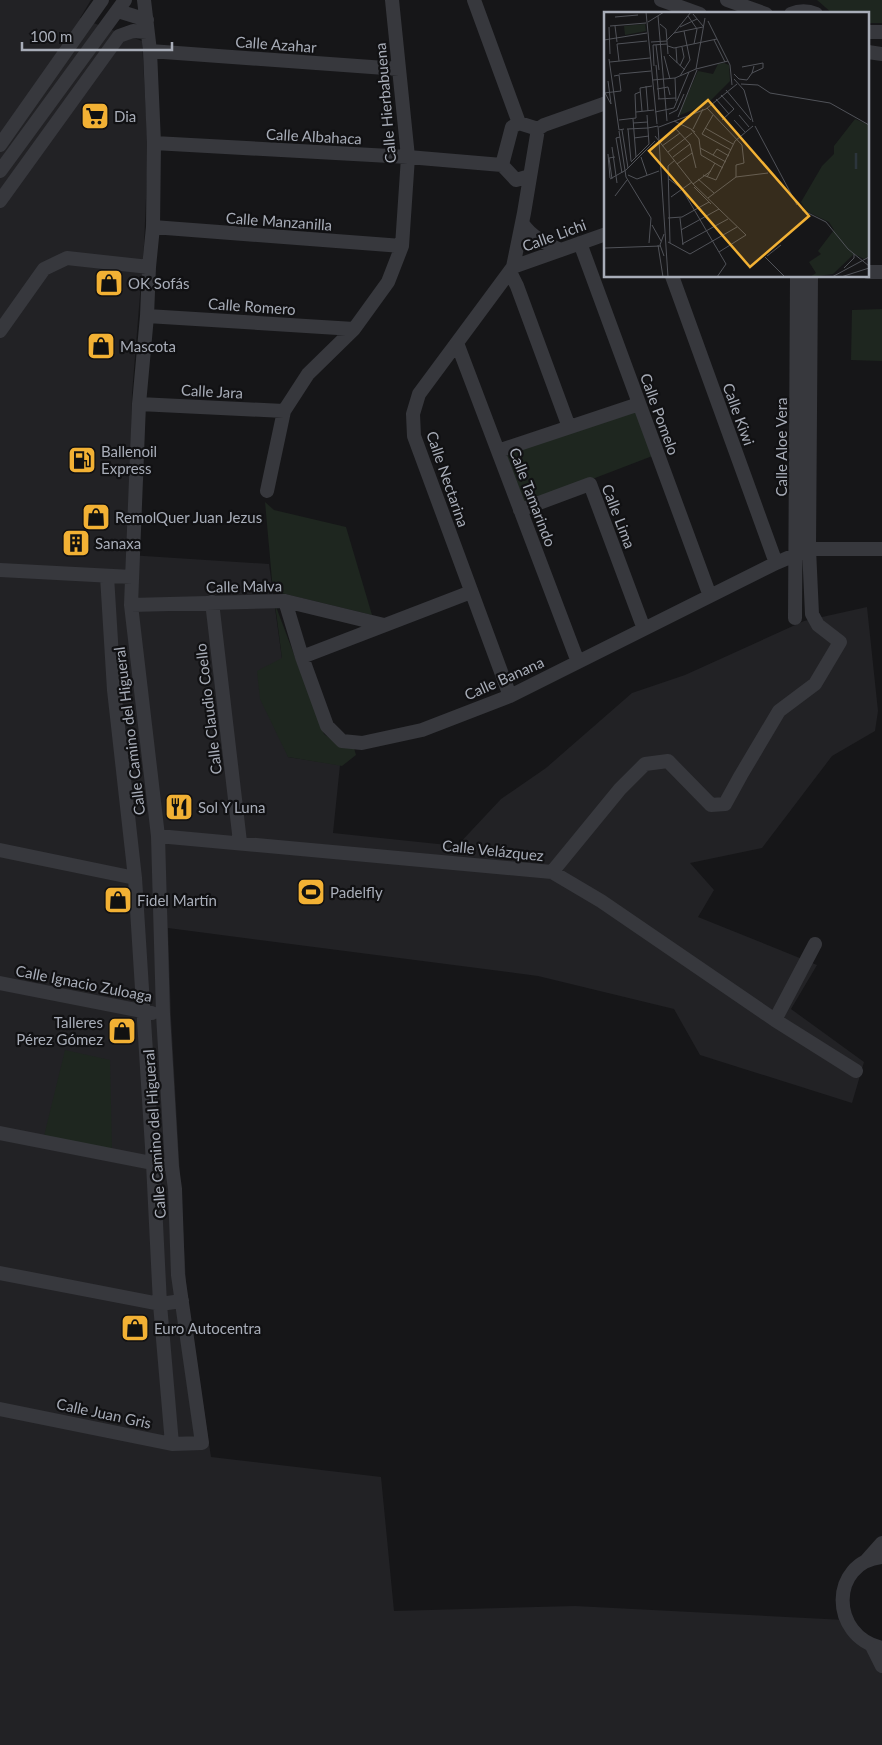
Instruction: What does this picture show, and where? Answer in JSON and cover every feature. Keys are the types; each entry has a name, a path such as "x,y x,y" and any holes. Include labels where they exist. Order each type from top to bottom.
{"street":[{"path":"0,145 102,0"},
{"name":"Calle Hierbabuena","path":"267,491 284,411 308,374 354,329 388,282 402,246 408,158 392,0"},
{"path":"474,0 519,123"},
{"path":"661,0 694,12"},
{"path":"727,0 760,12"},
{"path":"0,171 121,5 147,13 133,31 119,36 0,201"},
{"path":"796,12 800,10 811,12"},
{"name":"Calle Camino del Higueral","path":"147,13 154,143 153,227 139,404 131,605 158,836 163,1014 175,1189 178,1275 202,1444"},
{"name":"Calle Azahar","path":"150,51 399,69"},
{"path":"530,176 516,180 502,166 512,127 519,123 538,129 544,124 604,104"},
{"name":"Calle Nectarina","path":"510,696 414,436 413,414 419,394 511,270 522,223 538,129"},
{"name":"Calle Albahaca","path":"154,143 408,158 502,166"},
{"path":"522,223 528,232 542,242 561,250"},
{"name":"Calle Manzanilla","path":"153,227 402,246"},
{"name":"Calle Lichi","path":"511,270 604,235"},
{"name":"Calle Pomelo","path":"580,243 710,596"},
{"path":"0,331 44,269 67,258 149,266"},
{"path":"511,270 569,427"},
{"name":"Calle Kiwi","path":"673,278 776,563"},
{"name":"Calle Aloe Vera","path":"552,872 620,789 645,764 668,761 711,805 725,804 779,710 815,684 840,642 818,625 812,614 803,552 797,278"},
{"name":"Calle Aloe Vera","path":"795,618 803,552 811,278"},
{"name":"Calle Romero","path":"147,316 354,329"},
{"name":"Calle Tamarindo","path":"458,343 578,662"},
{"name":"Calle Jara","path":"139,404 284,411"},
{"path":"498,451 639,404"},
{"name":"Calle Lima","path":"520,510 590,484 644,629"},
{"path":"803,552 882,549"},
{"name":"Calle Banana","path":"285,601 302,657 327,726 342,741 362,743 422,730 510,696 776,563 803,552"},
{"path":"0,570 132,577"},
{"name":"Calle Camino del Higueral","path":"107,576 114,690 135,878 160,1304 172,1444"},
{"path":"302,657 471,592"},
{"name":"Calle Malva","path":"131,605 285,601 384,625"},
{"name":"Calle Claudio Coello","path":"212,602 240,842"},
{"name":"Calle Velázquez","path":"158,836 552,872 601,901 775,1020 856,1071"},
{"path":"0,850 135,878"},
{"path":"775,1020 814,944"},
{"name":"Calle Ignacio Zuloaga","path":"0,983 143,1012 163,1014"},
{"path":"0,1133 172,1167"},
{"path":"0,1273 160,1304 182,1301"},
{"name":"Calle Juan Gris","path":"0,1409 172,1444 202,1444"},
{"path":"866,1562 882,1542"},
{"path":"882,1557 876,1557 866,1562 852,1573 845,1586 842,1601 844,1615 850,1629 860,1640 877,1647 882,1666"}],"shaded area":[{"path":"0,0 91,0 80,18 142,41 148,152 144,245 132,394 129,555 269,564 282,659 288,757 340,765 333,833 457,846 501,799 546,768 632,693 685,675 804,621 867,607 878,711 875,731 832,756 762,848 690,863 714,890 698,917 817,965 791,1009 864,1062 852,1103 700,1055 674,1009 538,976 168,928 171,1017 187,1299 211,1457 381,1477 394,1611 575,1606 845,1620 882,1666 882,1745 0,1745"},
{"path":"817,0 882,0 882,23 870,23 870,12 831,12"},
{"path":"882,309 882,361 851,360 852,310"},
{"path":"637,407 655,455 522,506 503,453"},
{"path":"265,502 274,510 346,527 372,615 273,591"},
{"path":"275,604 324,734 341,747 354,748 356,755 342,766 288,757 260,699 257,671 282,658"},
{"path":"65,1050 110,1060 112,1149 44,1136"}],"place":[{"name":"Dia","path":"95,116"},
{"name":"OK Sofás","path":"109,283"},
{"name":"Mascota","path":"101,346"},
{"name":"Ballenoil Express","path":"82,460"},
{"name":"RemolQuer Juan Jezus","path":"96,517"},
{"name":"Sanaxa","path":"76,543"},
{"name":"Sol Y Luna","path":"179,807"},
{"name":"Padelfly","path":"311,892"},
{"name":"Fidel Martín","path":"118,900"},
{"name":"Talleres Pérez Gómez","path":"122,1031"},
{"name":"Euro Autocentra","path":"135,1328"}]}
